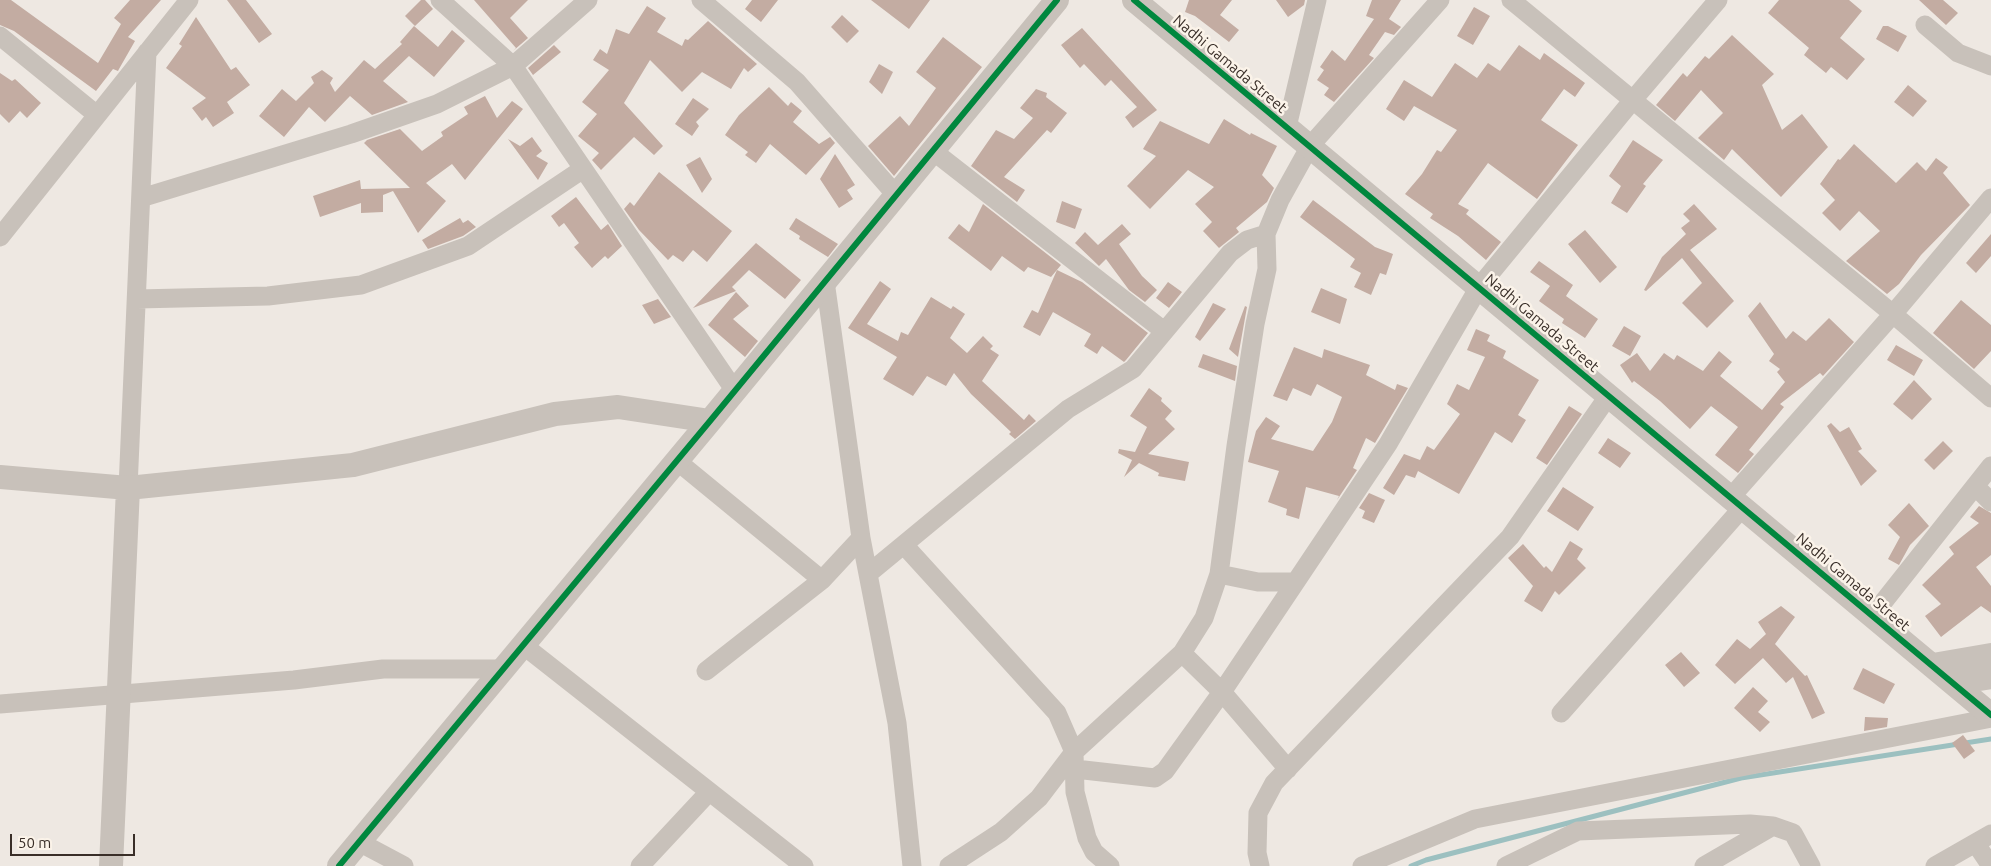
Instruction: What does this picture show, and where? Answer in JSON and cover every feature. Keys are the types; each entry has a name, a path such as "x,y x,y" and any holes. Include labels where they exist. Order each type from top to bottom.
{"street":[{"path":"0,237 189,0"},
{"path":"440,0 513,66 735,391"},
{"path":"141,198 351,134 437,104 513,66 588,0"},
{"path":"701,0 797,82 896,195"},
{"path":"339,866 677,461 1057,0"},
{"name":"Nadhi Gamada Street","path":"1134,0 1933,665 1991,716"},
{"path":"1287,127 1317,0"},
{"path":"949,866 1001,832 1039,798 1182,653 1204,618 1219,574 1255,324 1267,269 1266,234 1280,200 1310,146 1440,0"},
{"path":"1511,0 1894,314 1991,398"},
{"path":"1074,761 1155,778 1165,771 1222,692 1293,582 1388,444 1479,287 1718,0"},
{"path":"1925,25 1958,53 1991,66"},
{"path":"0,36 97,115"},
{"path":"111,866 147,52"},
{"path":"933,151 1164,331"},
{"path":"137,299 268,296 361,285 468,246 583,168"},
{"path":"1561,713 1991,198"},
{"path":"868,574 1013,452 1068,409 1133,368 1230,253 1247,240 1266,234"},
{"path":"825,281 861,538 897,724 912,866"},
{"path":"1260,866 1258,853 1258,813 1274,783 1510,538 1608,395"},
{"path":"0,477 128,488 353,466 555,414 618,407 710,421"},
{"path":"677,461 822,580"},
{"path":"1873,615 1991,466"},
{"path":"1975,486 1991,502"},
{"path":"706,671 822,580 861,538"},
{"path":"904,545 1057,713 1074,761 1075,792 1087,838 1094,852 1110,866"},
{"path":"1219,574 1258,582 1293,582"},
{"path":"524,645 804,866"},
{"path":"1182,653 1222,692 1288,769"},
{"path":"1933,665 1991,655"},
{"path":"0,704 294,680 383,669 504,669"},
{"path":"1954,683 1991,677"},
{"path":"1362,866 1475,819 1991,716"},
{"path":"640,866 710,792"},
{"path":"1506,866 1578,831 1750,824 1773,826 1793,833 1812,866"},
{"path":"1704,866 1773,826"},
{"path":"1935,866 1983,839 1991,866"},
{"path":"359,842 404,866"}],"building":[{"path":"0,0 11,0 98,63 121,24 114,18 130,0 161,0 128,37 135,41 118,71 113,69 96,91 14,31 0,25"},
{"path":"227,0 246,0 272,34 259,43"},
{"path":"421,0 425,0 433,9 415,26 405,16"},
{"path":"474,0 528,0 510,18 528,38 513,51 516,48"},
{"path":"752,0 778,0 761,22 745,9"},
{"path":"871,0 930,0 909,29"},
{"path":"1189,0 1232,0 1220,15 1239,30 1229,42 1195,16 1185,12"},
{"path":"1276,0 1305,0 1304,5 1288,17"},
{"path":"1372,0 1401,0 1389,19 1401,27 1394,35 1385,32 1369,55 1374,58 1334,102 1324,95 1329,88 1317,80 1324,70 1320,67 1332,50 1345,61 1374,19 1366,16"},
{"path":"1779,0 1849,0 1862,11 1840,38 1865,59 1847,80 1831,67 1826,73 1804,55 1809,48 1768,13"},
{"path":"1919,0 1943,0 1958,13 1946,25"},
{"path":"647,6 666,18 657,32 682,46 685,39 688,40 708,21 757,64 748,72 744,68 731,89 702,72 682,92 650,60 624,103 663,146 654,155 634,137 601,170 592,160 599,153 578,136 597,114 582,102 609,70 593,60 600,49 607,54 616,29 629,34"},
{"path":"1474,7 1490,16 1473,45 1457,36"},
{"path":"842,15 859,31 847,43 831,27"},
{"path":"196,17 231,70 236,67 250,85 227,102 234,113 213,127 206,117 202,121 192,108 206,98 166,68 182,46 179,44"},
{"path":"414,26 438,47 452,30 465,41 434,77 409,56 383,81 408,102 372,115 350,96 325,122 309,107 284,137 259,116 282,89 296,101 314,83 311,77 322,70 333,78 330,83 335,92 364,60 375,69 402,44 400,42"},
{"path":"1883,26 1888,26 1907,36 1898,52 1876,39"},
{"path":"1082,28 1157,110 1133,128 1125,117 1137,107 1111,80 1105,86 1084,64 1080,68 1061,45"},
{"path":"1732,35 1774,74 1762,85 1782,130 1802,114 1828,147 1781,197 1732,149 1724,160 1698,138 1723,113 1701,90 1675,121 1656,105 1683,73 1687,77 1705,56 1709,59"},
{"path":"943,37 982,67 894,176 868,146 900,116 909,126 936,88 916,72"},
{"path":"554,45 561,52 533,75 528,68"},
{"path":"1519,45 1540,60 1544,53 1585,83 1575,97 1564,89 1541,120 1578,145 1537,199 1488,163 1458,204 1469,210 1466,214 1501,242 1486,260 1458,236 1430,218 1433,214 1405,194 1422,174 1437,150 1441,152 1457,130 1414,106 1404,121 1386,109 1404,80 1432,97 1455,63 1477,78 1488,63 1500,71"},
{"path":"879,64 893,72 882,94 869,82"},
{"path":"0,73 12,81 15,79 41,103 27,118 20,111 9,123 0,114"},
{"path":"1908,85 1927,101 1913,117 1894,102"},
{"path":"769,87 788,106 791,102 802,111 793,122 819,144 830,137 835,143 806,175 770,144 756,163 745,155 748,152 725,135 739,115"},
{"path":"1036,89 1047,93 1046,97 1067,113 1051,133 1047,130 1004,177 1025,190 1017,202 971,166 996,130 1014,139 1033,118 1020,108"},
{"path":"485,96 497,118 512,101 523,109 465,180 452,164 426,183 446,201 418,233 393,191 383,195 383,212 361,213 361,203 320,217 313,196 360,180 361,189 410,188 364,143 367,140 400,129 422,151 443,136 441,132 468,114 464,107"},
{"path":"693,98 709,109 696,122 699,126 692,136 675,124"},
{"path":"1224,119 1250,135 1251,133 1277,146 1262,175 1274,188 1267,202 1236,228 1239,232 1219,248 1203,231 1212,222 1195,204 1214,187 1188,170 1150,209 1127,186 1156,156 1143,149 1160,121 1209,144"},
{"path":"532,137 542,151 536,156 548,163 538,180 508,139 520,146"},
{"path":"1633,140 1663,160 1643,184 1646,186 1627,213 1611,203 1621,186 1609,176"},
{"path":"1854,144 1896,183 1917,162 1926,171 1936,158 1948,167 1943,173 1970,205 1921,255 1899,284 1887,294 1846,261 1880,231 1859,211 1840,231 1822,213 1835,200 1820,184 1838,159 1840,160"},
{"path":"835,154 855,185 847,190 853,199 839,208 820,179"},
{"path":"700,157 712,179 702,193 686,165"},
{"path":"659,172 732,231 707,262 693,250 683,262 673,255 668,260 639,230 624,209 630,202 634,206"},
{"path":"576,197 601,230 608,224 622,246 608,259 605,256 592,268 574,247 579,243 564,223 559,227 551,216"},
{"path":"1313,200 1375,247 1393,254 1386,275 1380,273 1371,295 1354,287 1361,273 1350,267 1355,259 1300,217"},
{"path":"1062,201 1082,209 1075,229 1056,222"},
{"path":"983,204 1061,265 1051,277 1028,267 1024,272 1002,256 991,271 948,238 959,224 969,232"},
{"path":"1694,204 1717,229 1690,250 1734,301 1707,328 1682,303 1702,283 1682,258 1646,291 1644,290 1662,257 1686,234 1681,228 1690,221 1683,214"},
{"path":"460,218 463,223 468,220 476,227 463,236 428,249 422,240"},
{"path":"796,218 838,244 828,257 799,239 800,236 789,229"},
{"path":"1122,224 1131,234 1119,244 1142,276 1157,290 1145,302 1129,290 1106,259 1099,266 1075,243 1085,232 1098,245"},
{"path":"1585,230 1617,267 1600,283 1568,244"},
{"path":"1991,234 1991,256 1976,273 1966,263"},
{"path":"756,243 801,280 785,299 749,270 732,287 736,291 693,308"},
{"path":"1539,261 1573,285 1566,296 1598,319 1585,338 1562,323 1564,319 1539,301 1550,286 1530,272"},
{"path":"1057,270 1082,282 1148,333 1124,362 1102,346 1097,354 1084,346 1091,334 1053,312 1040,336 1023,327 1032,310 1038,313"},
{"path":"880,281 891,289 867,324 898,341 901,332 908,335 931,297 951,309 953,306 965,314 950,338 967,353 983,336 993,346 990,349 999,355 982,381 1024,420 1029,414 1036,421 1015,439 1009,434 1011,432 971,394 954,373 946,386 927,376 913,396 883,379 897,357 848,328"},
{"path":"1168,282 1182,292 1169,308 1156,298"},
{"path":"1321,288 1347,299 1340,324 1311,312"},
{"path":"736,292 749,306 733,319 758,341 745,357 708,325"},
{"path":"658,299 671,317 654,324 642,305"},
{"path":"1961,300 1991,325 1991,351 1974,369 1933,333"},
{"path":"1760,302 1786,339 1793,331 1806,341 1829,318 1854,342 1823,376 1820,373 1780,404 1784,407 1749,450 1754,454 1738,473 1715,455 1738,427 1711,406 1690,429 1660,401 1634,381 1632,383 1620,365 1637,353 1650,371 1664,353 1674,360 1677,355 1703,371 1719,351 1732,362 1720,376 1762,410 1785,382 1777,372 1780,369 1769,361 1774,354 1748,316"},
{"path":"1213,303 1226,309 1200,341 1195,337"},
{"path":"1245,306 1247,307 1238,357 1229,349"},
{"path":"1624,326 1641,336 1630,356 1612,346"},
{"path":"1476,329 1490,335 1487,341 1506,351 1503,358 1539,380 1518,415 1526,420 1512,443 1495,432 1459,494 1418,471 1415,478 1406,475 1394,495 1383,488 1404,454 1420,460 1427,446 1434,450 1460,414 1447,404 1457,384 1469,390 1485,357 1467,350"},
{"path":"1896,345 1923,360 1914,376 1887,360"},
{"path":"1294,347 1322,358 1324,349 1370,365 1366,375 1395,390 1397,384 1408,388 1375,443 1366,438 1353,468 1357,470 1337,500 1339,496 1306,487 1299,519 1286,515 1287,509 1268,502 1279,471 1248,462 1256,431 1266,417 1280,426 1271,439 1313,451 1332,422 1342,397 1317,384 1311,396 1293,388 1287,401 1273,396"},
{"path":"1203,354 1237,366 1235,381 1198,367"},
{"path":"1914,380 1932,399 1912,420 1893,404"},
{"path":"1149,388 1162,398 1161,401 1172,411 1165,419 1175,429 1148,454 1189,462 1185,481 1158,476 1159,473 1139,463 1124,477 1132,460 1118,453 1119,449 1135,452 1147,427 1130,416"},
{"path":"1569,406 1582,414 1547,465 1536,458"},
{"path":"1831,423 1840,432 1849,427 1862,449 1858,451 1877,471 1861,486 1827,426"},
{"path":"1608,438 1631,453 1620,468 1598,453"},
{"path":"1943,441 1953,451 1934,470 1924,460"},
{"path":"1563,487 1594,507 1578,531 1547,511"},
{"path":"1369,493 1385,500 1374,523 1362,518 1365,511 1359,508"},
{"path":"1909,503 1929,526 1910,545 1899,565 1888,559 1900,537 1888,525"},
{"path":"1979,506 1991,513 1991,555 1976,567 1991,586 1991,613 1981,606 1941,637 1925,616 1941,604 1922,585 1954,554 1949,547 1979,523 1970,517"},
{"path":"1570,541 1583,549 1577,559 1586,568 1559,595 1555,591 1542,612 1524,601 1533,586 1508,558 1523,544 1544,568 1546,566 1552,572"},
{"path":"1781,606 1795,617 1775,644 1805,676 1807,675 1825,713 1812,719 1793,677 1786,683 1763,658 1735,684 1715,665 1737,639 1750,649 1766,634 1758,622"},
{"path":"1681,652 1700,673 1684,687 1665,665"},
{"path":"1863,668 1895,684 1884,704 1853,689"},
{"path":"1753,687 1768,701 1758,712 1770,722 1760,732 1734,708"},
{"path":"1865,717 1888,718 1887,727 1864,731"},
{"path":"1963,735 1975,751 1964,759 1952,743"}],"waterway":[{"path":"1411,866 1426,860 1741,778 1991,739"}],"cycle path":[{"path":"339,866 710,421 1057,0"},
{"path":"1134,0 1991,715"}]}
